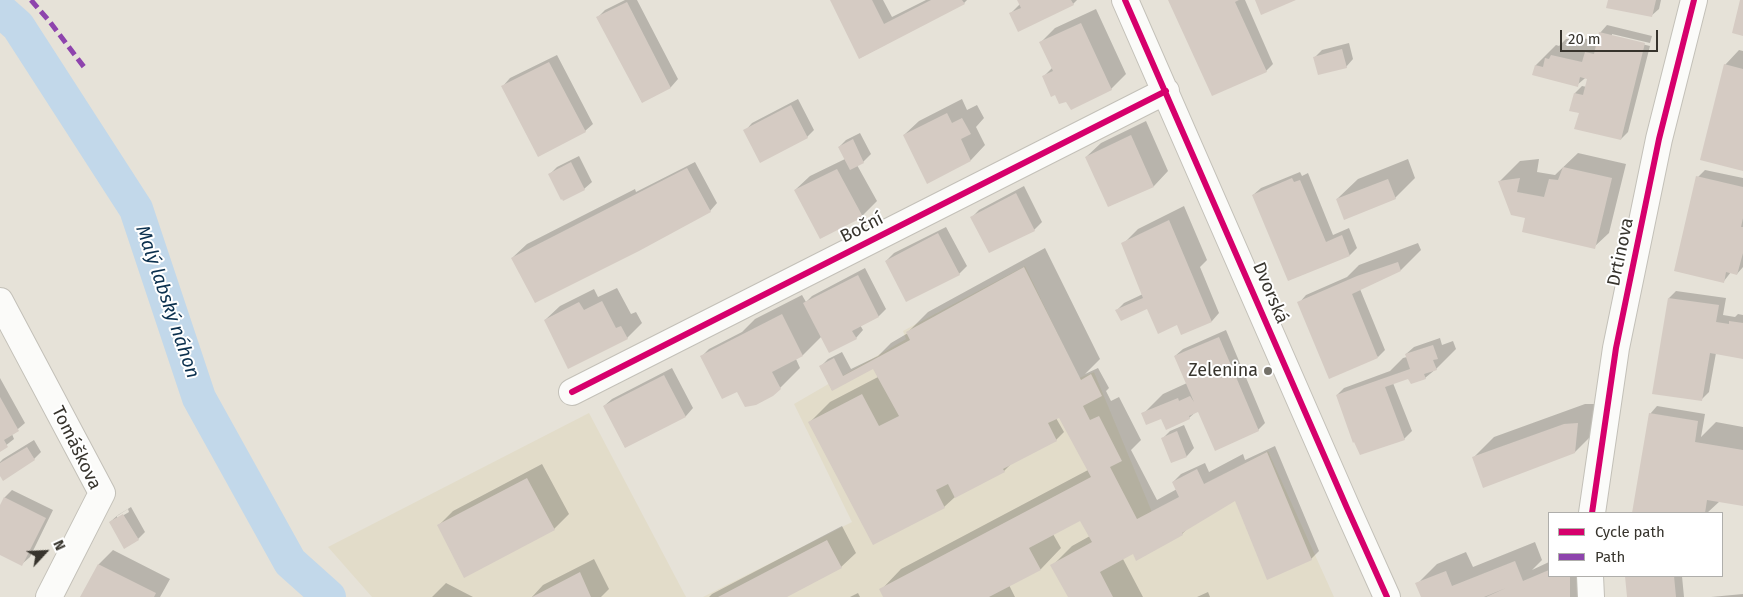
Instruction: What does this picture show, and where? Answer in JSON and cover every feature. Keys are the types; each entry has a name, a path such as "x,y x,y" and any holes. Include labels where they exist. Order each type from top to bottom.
{"street":[{"name":"Dvorská","path":"1125,0 1343,499 1388,597"},
{"name":"Drtinova","path":"1592,512 1616,348 1659,138 1694,0"},
{"name":"Boční","path":"572,392 1166,91"},
{"name":"Tomáškova","path":"0,300 102,493 49,597"},
{"path":"1590,577 1591,597"}],"shaded area":[{"path":"1025,266 1079,378 1094,372 1152,512 1268,451 1334,597 703,597 852,522 794,404 906,339 903,331"},
{"path":"589,413 686,597 372,597 328,547"}],"building":[{"path":"830,0 872,0 884,24 931,0 962,0 965,4 859,59"},
{"path":"1017,0 1071,0 1074,5 1018,32 1009,13 1021,8"},
{"path":"1168,0 1239,0 1235,2 1267,72 1212,96"},
{"path":"1255,0 1296,0 1261,15"},
{"path":"1608,0 1656,0 1652,17 1606,8"},
{"path":"1740,0 1743,0 1743,36 1732,33"},
{"path":"627,2 671,88 642,103 596,17"},
{"path":"1081,23 1112,90 1071,110 1066,102 1059,104 1055,95 1051,97 1042,76 1053,71 1039,42"},
{"path":"1599,32 1645,43 1621,140 1574,129 1579,113 1569,111 1574,93 1583,95 1587,79 1580,77 1578,87 1532,75 1535,65 1543,67 1545,58 1549,59 1551,55 1582,62 1585,52 1594,54"},
{"path":"1342,49 1347,68 1318,75 1313,57"},
{"path":"549,62 586,132 538,157 501,86"},
{"path":"1724,64 1743,69 1743,171 1700,160"},
{"path":"791,105 808,138 760,163 743,130"},
{"path":"947,113 952,123 962,118 971,134 961,139 971,161 927,184 903,135"},
{"path":"1131,135 1154,187 1108,207 1085,157"},
{"path":"853,139 864,163 850,170 838,147"},
{"path":"571,162 585,190 563,201 548,174"},
{"path":"1563,167 1612,178 1595,249 1522,232 1525,218 1511,215 1498,181 1520,178 1517,192 1544,197 1549,179 1558,180"},
{"path":"687,168 711,212 639,251 535,303 511,258"},
{"path":"837,169 863,217 820,239 794,190"},
{"path":"1696,176 1743,187 1743,218 1741,227 1743,227 1743,253 1737,275 1726,272 1724,283 1674,271"},
{"path":"1292,178 1294,182 1300,180 1326,242 1342,235 1350,256 1288,281 1252,195"},
{"path":"1388,179 1396,199 1344,220 1336,199"},
{"path":"1016,193 1035,231 989,253 970,217"},
{"path":"1169,220 1212,322 1181,335 1177,325 1158,334 1147,309 1121,321 1115,310 1143,298 1121,243"},
{"path":"938,233 960,275 906,302 885,261"},
{"path":"1398,262 1401,271 1352,294 1378,358 1329,379 1297,302 1357,276"},
{"path":"1024,267 1081,380 1091,374 1102,396 1083,406 1090,420 1099,416 1122,461 1110,467 1137,519 1179,497 1172,482 1197,469 1204,484 1267,452 1312,560 1267,580 1235,501 1182,533 1183,535 1136,561 1133,554 1100,572 1113,597 1068,597 1050,565 1092,542 1080,521 1029,548 1041,570 989,597 883,597 879,589 1091,477 1059,418 1048,423 1057,441 1003,469 1005,472 955,498 948,484 936,490 945,508 873,545 808,422 862,394 879,426 899,416 873,369 832,391 819,366 834,358 843,376 910,340 906,332"},
{"path":"858,275 879,317 852,331 857,339 829,353 803,303"},
{"path":"1668,298 1719,305 1716,322 1729,324 1729,321 1743,323 1743,359 1710,353 1702,401 1652,394"},
{"path":"602,301 616,328 621,326 628,339 568,369 544,320 579,302 584,310"},
{"path":"782,314 803,356 772,372 781,389 773,396 756,405 745,407 737,392 722,399 700,356"},
{"path":"1219,337 1259,431 1215,451 1198,412 1189,416 1190,419 1166,430 1161,419 1146,425 1141,413 1178,398 1179,401 1190,396 1194,402 1174,356"},
{"path":"1433,345 1438,359 1433,360 1437,370 1424,374 1426,379 1411,384 1408,379 1385,387 1405,440 1360,455 1353,443 1336,395 1410,369 1405,354"},
{"path":"664,375 686,417 625,448 603,406"},
{"path":"0,397 19,431 4,440 8,447 0,452"},
{"path":"1649,413 1698,421 1695,442 1743,450 1743,506 1707,500 1705,512 1632,512"},
{"path":"1578,423 1575,453 1483,488 1472,457 1564,424"},
{"path":"1177,431 1187,457 1171,463 1161,438"},
{"path":"27,447 35,460 3,481 0,476 0,463"},
{"path":"527,478 555,530 464,578 437,525"},
{"path":"4,497 46,518 22,566 0,555 0,505"},
{"path":"123,514 139,540 124,549 109,522"},
{"path":"827,540 842,568 787,597 718,597"},
{"path":"1515,561 1523,581 1548,570 1548,577 1570,577 1570,597 1486,597 1506,588 1484,597 1421,597 1415,583 1446,571 1452,586"},
{"path":"98,564 156,593 154,597 80,597"},
{"path":"580,572 591,597 532,597"},
{"path":"1625,577 1674,577 1676,597 1627,597"}],"waterway":[{"name":"Malý labský náhon","path":"0,10 18,26 136,209 199,398 290,562 329,597"}],"marked path":[{"path":"31,0 84,67"}],"cycle path":[{"path":"1125,0 1387,597"},
{"path":"1592,512 1616,348 1659,139 1694,0"},
{"path":"572,392 1166,91"}],"place":[{"name":"Zelenina","path":"1268,371"}]}
